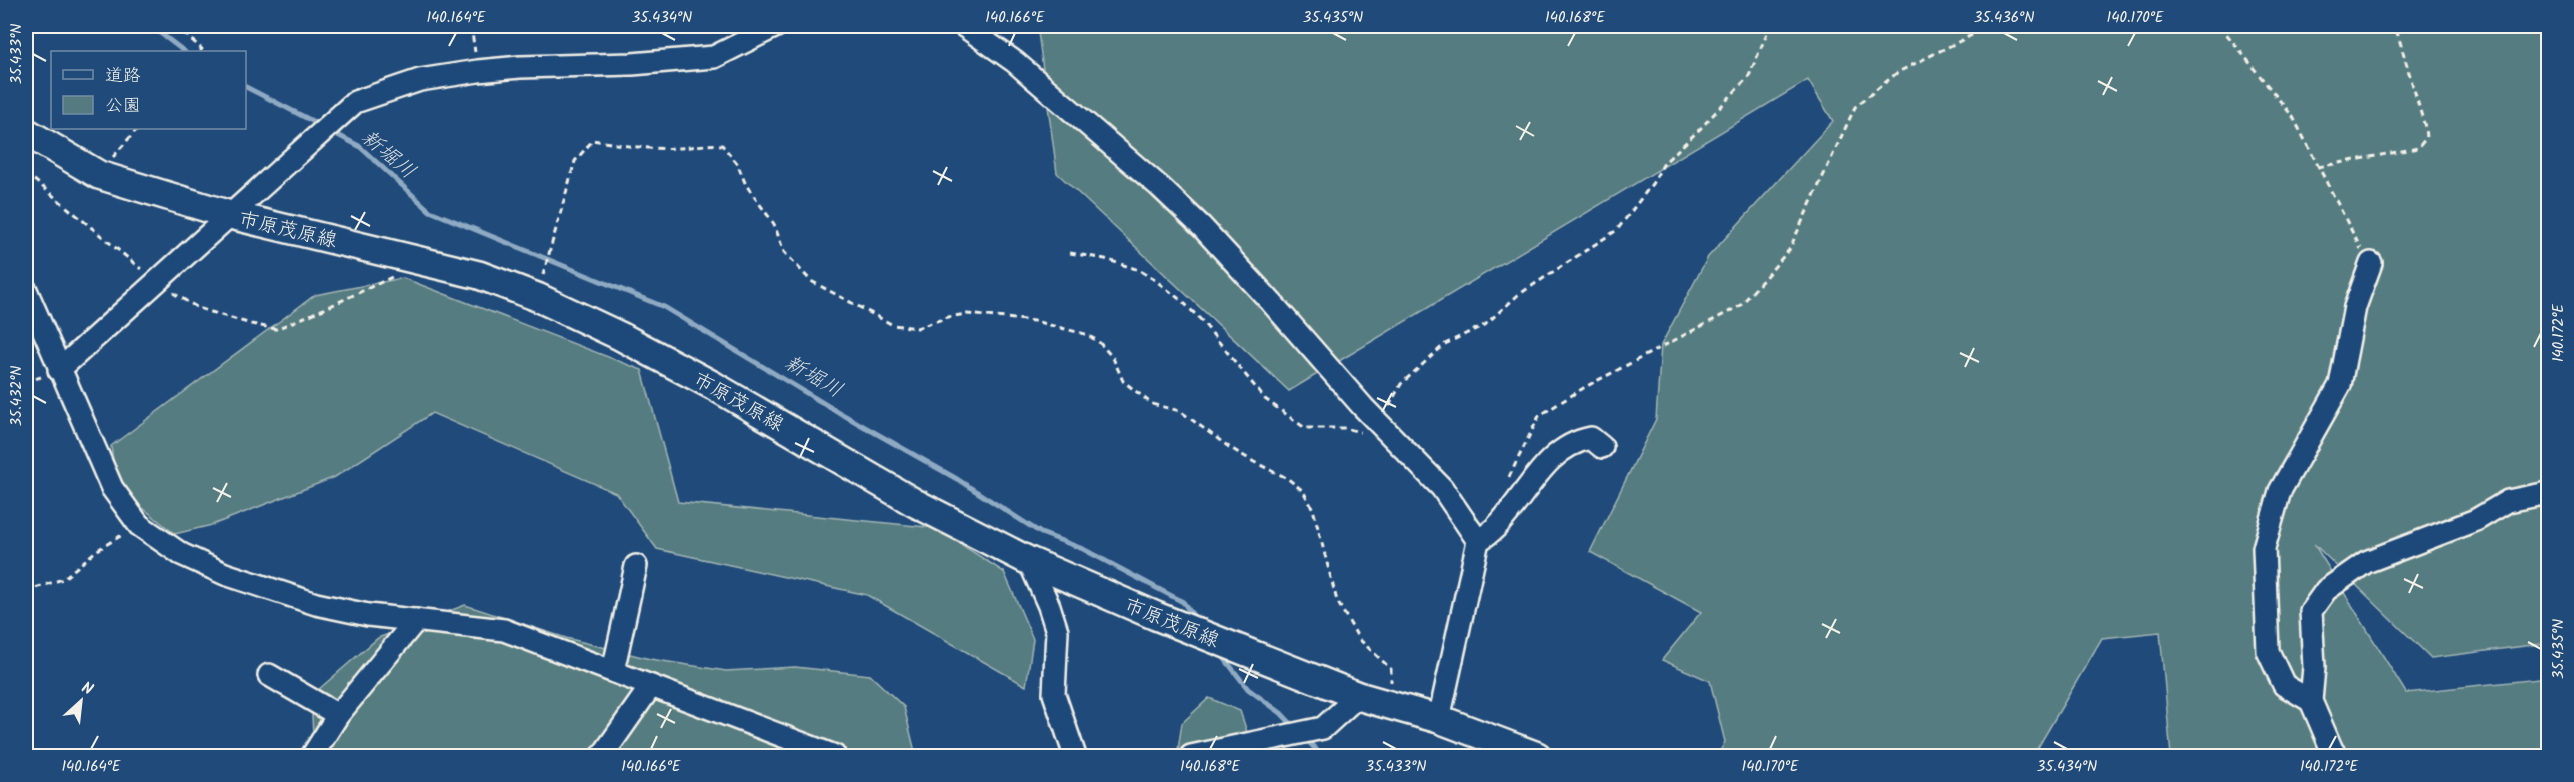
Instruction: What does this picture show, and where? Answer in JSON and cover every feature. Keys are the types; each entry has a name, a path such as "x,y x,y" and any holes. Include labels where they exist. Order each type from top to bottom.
{"main road":[{"name":"市原茂原線","path":"26,132 99,175 230,215 429,261 479,275 537,297 620,336 714,386 915,503 1029,561 1155,616 1358,696 1439,719 1531,755"}],"street":[{"path":"59,370 355,102 420,80 478,71 632,64 714,57 776,26"},
{"path":"964,26 1015,62 1186,211 1272,303 1373,429 1442,488 1478,541"},
{"path":"2311,701 2284,686 2268,651 2264,548 2280,491 2340,385 2355,307 2371,263"},
{"path":"26,290 112,488 139,525 181,554 225,574 316,604 368,615 504,630 835,756"},
{"path":"1439,719 1478,541 1496,526 1533,478 1558,453 1574,441 1591,438 1602,447"},
{"path":"2337,756 2332,750 2311,701 2314,667 2311,611 2326,590 2366,562 2476,520 2508,501 2548,493"},
{"path":"1029,561 1049,606 1057,631 1054,694 1075,756"},
{"path":"613,671 636,566"},
{"path":"312,756 338,714 416,620"},
{"path":"269,675 338,714"},
{"path":"602,756 651,686"},
{"path":"1191,756 1323,728 1358,696"}],"path":[{"path":"176,26 202,49 200,51"},
{"path":"471,26 478,71"},
{"path":"1070,253 1105,259 1139,270 1155,280 1182,301 1202,321 1265,399 1305,428 1373,429 1401,384 1445,344 1486,324 1518,295 1617,230 1652,184 1664,163 1700,129 1749,76 1770,26"},
{"path":"1508,479 1539,416 1585,387 1740,306 1789,250 1855,107 1898,72 1990,26"},
{"path":"2220,26 2293,117 2354,239 2371,263"},
{"path":"2318,167 2418,148 2426,138 2422,115 2398,35 2393,26"},
{"path":"99,175 137,129"},
{"path":"537,297 575,160 593,140 631,147 677,148 708,143 722,145 737,163 746,185 774,224 784,252 811,281 893,325 917,328 948,317 967,314 1034,321 1085,334 1098,341 1113,358 1123,381 1152,404 1180,411 1229,447 1287,478 1303,491 1312,509 1337,601 1359,639 1391,669 1391,705"},
{"path":"26,173 157,283 198,308 251,324 276,329 398,275"},
{"path":"26,591 63,579 96,550 139,525"}],"green space":[{"path":"1039,26 2548,26 2548,643 2431,658 2314,544 2406,693 2548,678 2548,756 2171,756 2160,632 2102,638 2037,749 2038,756 1717,756 1725,742 1710,681 1662,660 1701,612 1590,552 1656,419 1661,345 1708,257 1833,121 1808,80 1289,391 1057,173"},
{"path":"403,278 642,370 678,502 936,528 1004,572 1033,639 1026,686 867,595 657,549 616,493 432,413 335,477 212,525 175,534 117,487 111,446 315,295"},
{"path":"465,605 566,638 650,659 726,671 795,667 870,675 904,707 916,756 314,756 311,696 378,638"},
{"path":"1209,698 1240,711 1255,756 1177,756 1182,723"}],"waterway":[{"name":"新堀川","path":"151,26 184,51"},
{"name":"新堀川","path":"246,87 320,125"},
{"name":"新堀川","path":"330,131 359,146 430,211 664,307 833,409 957,479 1041,533 1083,549 1183,602 1198,622"},
{"name":"新堀川","path":"1221,654 1248,689 1281,713 1296,729"},
{"name":"新堀川","path":"1305,738 1322,756"}]}
